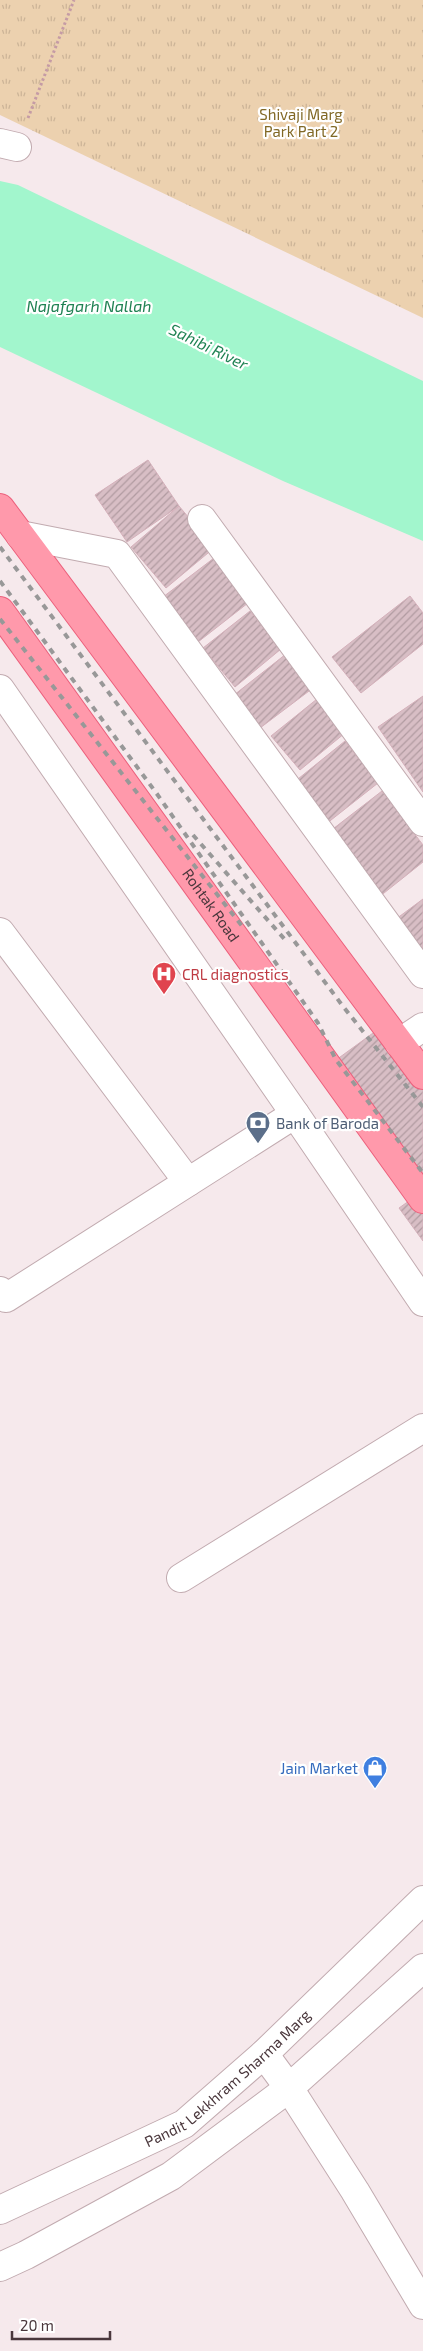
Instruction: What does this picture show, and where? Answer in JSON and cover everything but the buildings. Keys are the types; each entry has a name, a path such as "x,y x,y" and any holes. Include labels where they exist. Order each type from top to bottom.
{"main road":[{"path":"0,508 423,1075"},
{"name":"Rohtak Road","path":"0,611 423,1199"}],"street":[{"path":"202,519 423,822"},
{"path":"20,534 118,554 423,974"},
{"path":"0,688 423,1302"},
{"path":"0,932 188,1182"},
{"path":"399,1043 423,1027"},
{"path":"0,1291 6,1298 295,1114"},
{"path":"181,1578 423,1428"},
{"name":"Pandit Lekkhram Sharma Marg","path":"0,2210 184,2124 264,2054 423,1900"},
{"path":"0,2267 26,2256 172,2176 289,2088 423,1968"},
{"path":"264,2054 289,2088 355,2191 423,2305"}],"path":[{"path":"8,145 74,0"}],"green space":[{"name":"Shivaji Marg Park Part 2","path":"0,0 423,0 423,318 0,115"}],"water":[{"name":"Najafgarh Nallah","path":"0,181 18,185 423,381 423,541 283,481 0,347"}],"railway":[{"path":"0,547 342,1005 423,1107"},
{"path":"0,581 157,794 318,1023 336,1060 423,1173"},
{"path":"0,619 242,926"},
{"path":"193,835 287,942"}],"place":[{"name":"CRL diagnostics","path":"164,995"},
{"name":"Bank of Baroda","path":"258,1144"},
{"name":"Jain Market","path":"375,1789"}],"water label":[{"name":"Sahibi River","path":"209,346"}]}
